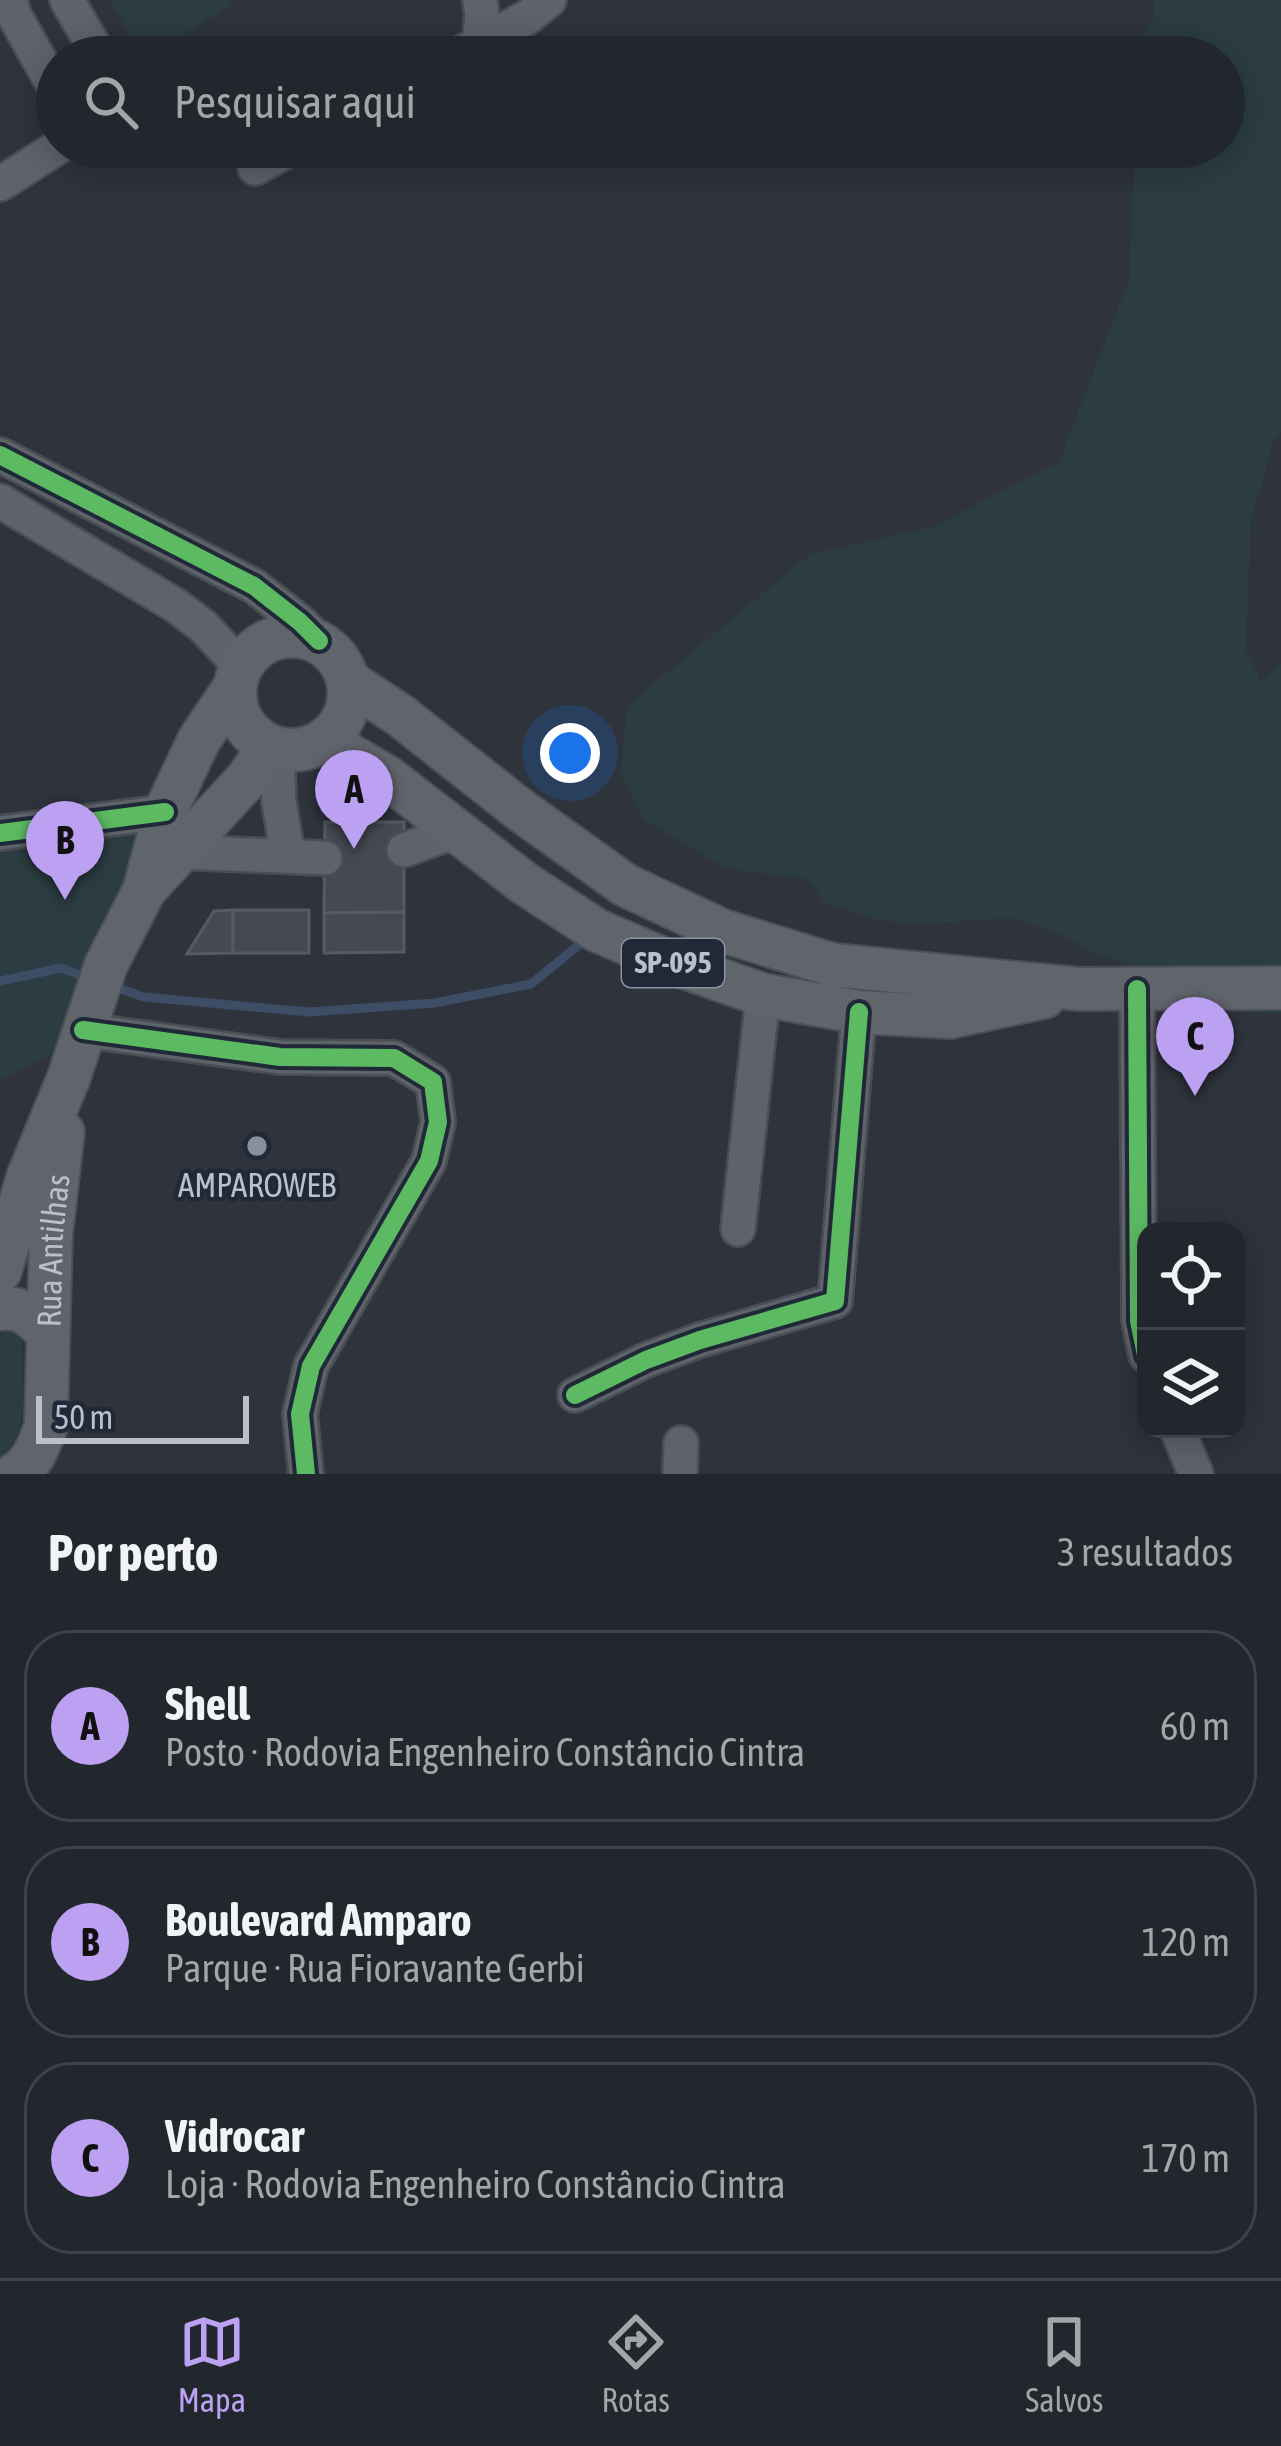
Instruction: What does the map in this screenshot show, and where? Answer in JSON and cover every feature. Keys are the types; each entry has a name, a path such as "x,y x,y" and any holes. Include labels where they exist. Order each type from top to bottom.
{"main road":[{"path":"0,1271 28,1177 69,1077 106,965 144,891 165,812 199,740 261,644 290,635 319,641"},
{"name":"SP-095","path":"319,641 340,661 348,681 401,716 519,809 625,885 723,931 833,965 1079,989 1281,988"},
{"path":"237,677 236,706 242,723 254,737 273,747 298,750 324,740 340,724 348,703 348,681"},
{"name":"SP-095","path":"324,740 386,777 524,884 596,930 763,995 859,1012 950,1017 1079,989"},
{"path":"144,891 273,747"},
{"name":"Rua Antilhas","path":"46,1426 51,1234 69,1077"},
{"path":"0,1309 14,1307 47,1331"},
{"path":"15,1474 37,1452 46,1426"}],"street":[{"path":"10,0 36,54"},
{"path":"67,0 88,36"},
{"path":"473,36 482,16 480,0"},
{"path":"493,36 549,0"},
{"path":"0,184 36,161"},
{"path":"0,455 254,586 319,641"},
{"path":"2,504 175,605 204,627 237,677"},
{"path":"273,747 288,856"},
{"path":"0,833 165,812"},
{"path":"404,850 457,831"},
{"path":"179,852 325,858"},
{"path":"1137,989 1140,1330"},
{"path":"738,1229 763,995"},
{"path":"575,1395 700,1340 836,1301 859,1012"},
{"path":"87,1018 280,1058 394,1058 433,1082 438,1122 428,1161 311,1366 300,1414 306,1474"},
{"path":"43,1474 46,1426"},
{"path":"1181,1438 1196,1474"}],"shaded area":[{"path":"109,0 231,0 233,4 182,36 130,36"},
{"path":"1154,0 1281,0 1281,432 1273,443 1251,522 1246,650 1260,681 1281,664 1281,1014 1234,1011 1176,995 1145,969 1011,918 921,924 878,920 821,901 808,879 725,868 643,819 620,774 627,706 810,554 932,527 1059,462 1129,279 1134,168 1245,168 1245,36 1143,36 1154,18"},
{"path":"163,814 79,1041 0,1080 0,835"},
{"path":"13,1326 21,1333 22,1418 11,1447 0,1458 0,1342"}],"building":[{"path":"325,822 404,822 404,912 324,913"},
{"path":"233,910 233,953 187,954 214,911"},
{"path":"233,910 309,910 309,953 233,953"},
{"path":"404,912 404,952 324,953 324,913"}],"waterway":[{"path":"112,986 144,997 309,1012 435,1003 531,984 580,944"},
{"path":"0,981 61,968 91,979"}],"tunnel":[{"path":"325,858 404,850"}],"cycle path":[{"path":"0,455 254,586 319,641"},
{"path":"0,833 165,812"},
{"path":"1137,989 1141,1330"},
{"path":"575,1395 700,1340 835,1301 859,1012"},
{"path":"83,1030 280,1057 394,1058 433,1082 438,1122 429,1161 311,1366 300,1414 306,1474"}],"place":[{"name":"Shell","path":"354,849"},
{"name":"Boulevard Amparo","path":"65,900"},
{"name":"Vidrocar","path":"1195,1096"},
{"name":"AMPAROWEB","path":"257,1146"}]}
